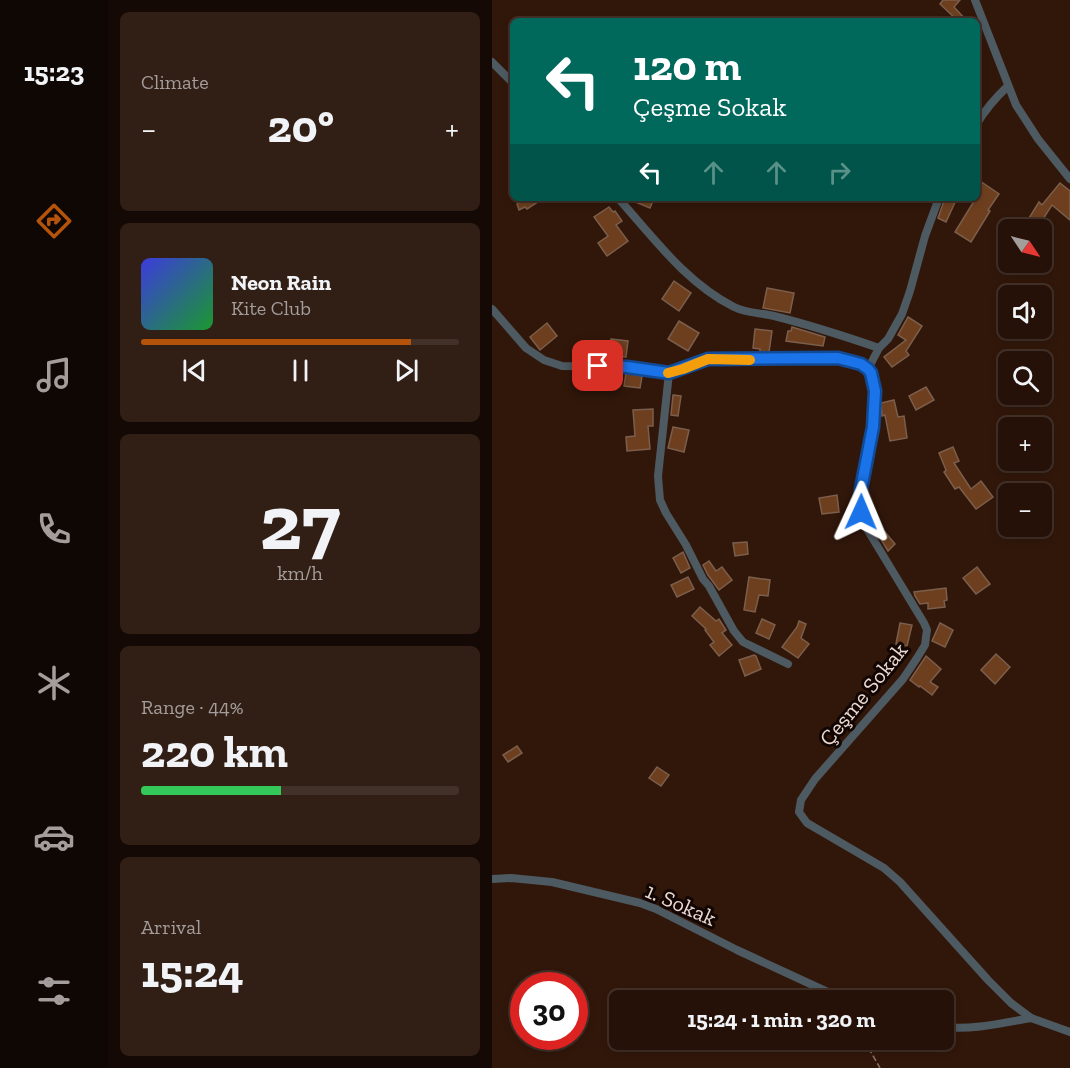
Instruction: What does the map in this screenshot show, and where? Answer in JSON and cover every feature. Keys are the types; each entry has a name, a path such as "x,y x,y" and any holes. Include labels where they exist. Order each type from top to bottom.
{"street":[{"path":"975,0 1016,105 1038,139 1070,178"},
{"path":"492,62 510,80"},
{"path":"980,118 996,96 1008,86"},
{"path":"621,201 693,279 736,308 834,333 879,348"},
{"path":"492,309 526,348 544,360 562,366 627,367 669,373 708,359 838,358 861,364 868,369 902,314 938,201"},
{"name":"Çeşme Sokak","path":"868,369 875,391 873,427 861,489 861,512 867,529 924,623 927,630 925,645 903,679 816,779 801,800 799,812 807,823 884,868 900,882 998,991 1031,1018 1070,1032"},
{"path":"669,373 658,476 658,490 663,506 686,545 702,579 709,586 734,631 743,642 788,664"},
{"name":"1. Sokak","path":"492,879 511,878 552,882 640,903 823,990"},
{"path":"954,1027 997,1024 1031,1018"}],"path":[{"path":"870,1050 880,1068"}],"building":[{"path":"943,0 960,0 954,7 964,18 955,18 940,4"},
{"path":"980,181 999,194 971,242 955,232 974,201 980,201"},
{"path":"1060,183 1070,191 1070,220 1052,205 1043,219 1028,219 1039,202 1042,205"},
{"path":"522,201 539,201 527,209 525,207 519,210 517,204"},
{"path":"633,201 653,201 650,208"},
{"path":"944,201 956,201 946,222 938,218"},
{"path":"609,207 622,221 616,225 628,241 607,256 598,243 608,236 594,217"},
{"path":"674,281 691,293 679,311 662,299"},
{"path":"767,288 794,293 790,313 763,308"},
{"path":"908,317 922,326 906,351 909,355 892,367 884,357 906,340 898,335"},
{"path":"679,321 699,333 688,351 668,339"},
{"path":"547,323 557,336 540,350 530,337"},
{"path":"792,327 825,337 823,346 786,341 788,331 791,331"},
{"path":"755,329 772,331 769,352 760,352 760,349 753,348"},
{"path":"611,339 628,341 626,357 610,356"},
{"path":"626,373 642,376 640,388 624,386"},
{"path":"926,387 934,400 916,410 909,396"},
{"path":"673,395 681,396 678,416 671,415"},
{"path":"894,400 898,417 904,416 907,438 890,441 885,415 882,416 881,403"},
{"path":"653,409 653,426 648,426 650,449 627,451 626,437 635,436 633,410"},
{"path":"673,427 689,430 684,452 668,448"},
{"path":"953,447 959,461 954,463 971,489 981,481 993,497 976,509 959,487 955,489 944,472 946,470 939,453"},
{"path":"837,495 839,512 822,514 819,498"},
{"path":"885,532 895,544 888,551 879,536"},
{"path":"747,542 748,554 735,556 733,543"},
{"path":"683,552 690,568 681,573 673,558"},
{"path":"709,561 716,571 722,567 732,580 719,590 703,565"},
{"path":"977,567 990,584 976,594 963,578"},
{"path":"688,577 694,589 677,597 671,585"},
{"path":"749,577 770,580 768,596 759,595 755,612 744,610"},
{"path":"946,588 945,607 928,609 928,603 920,604 914,592"},
{"path":"700,607 716,621 719,619 726,630 722,633 732,645 719,656 710,645 714,642 706,629 692,616"},
{"path":"762,619 775,625 769,639 756,633"},
{"path":"799,621 806,624 801,638 809,644 798,658 782,647"},
{"path":"900,623 912,625 907,646 896,644"},
{"path":"940,623 953,630 945,647 932,641"},
{"path":"996,654 1010,667 995,684 981,670"},
{"path":"754,655 761,669 745,676 739,660"},
{"path":"926,656 941,669 930,682 938,687 932,695 910,680"},
{"path":"517,746 522,753 508,762 503,755"},
{"path":"657,767 669,775 661,786 649,778"}],"slow traffic":[{"path":"668,373 708,359 750,360"}],"route":[{"path":"598,366 627,367 669,373 708,359 838,358 861,364 871,373 875,391 873,427 861,489 861,512"}]}
